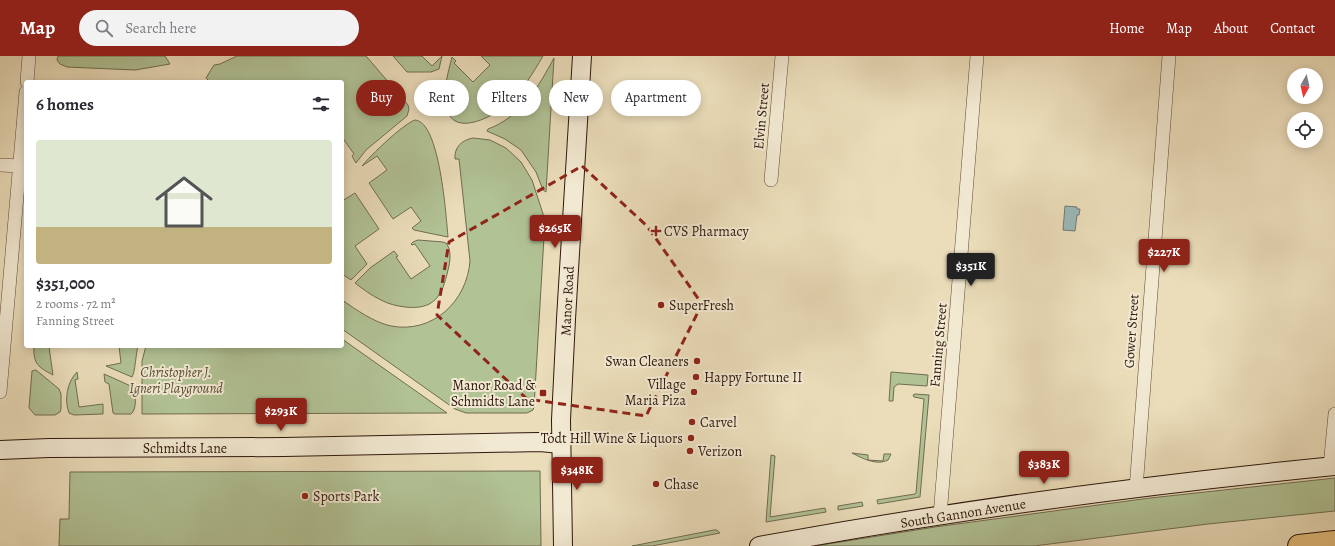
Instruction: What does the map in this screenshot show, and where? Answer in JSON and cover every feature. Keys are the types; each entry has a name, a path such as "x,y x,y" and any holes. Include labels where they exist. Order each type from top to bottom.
{"highway":[{"path":"1299,546 1335,542"}],"street":[{"path":"27,80 29,56"},
{"name":"Manor Road","path":"563,546 561,420 582,56"},
{"name":"Elvin Street","path":"771,180 782,56"},
{"name":"Fanning Street","path":"940,516 977,56"},
{"name":"Gower Street","path":"1136,489 1169,56"},
{"path":"0,392 24,117"},
{"path":"0,166 20,166"},
{"path":"1333,466 1335,414"},
{"name":"Schmidts Lane","path":"0,450 49,448 284,447 540,442 561,444"},
{"name":"South Gannon Avenue","path":"759,546 940,516 1136,489 1333,466"}],"highlighted area":[{"path":"582,166 647,226 702,304 646,416 527,399 437,315 449,242"}],"green space":[{"path":"58,56 165,56 170,64 135,70 67,67 60,64 57,60"},
{"path":"237,56 366,56 387,80 356,80 356,116 406,116 406,103 409,109 407,116 366,150 356,163 352,156 354,154 344,140 344,80 208,80 206,78 214,65 220,64"},
{"path":"393,56 422,56 432,66 442,56 439,69 431,72 407,72"},
{"path":"481,56 543,56 528,80 477,80 477,116 490,116 475,122 466,123 458,122 451,118 450,116 469,116 469,80 447,80 452,57 456,61 454,63 473,82 490,65"},
{"path":"554,58 553,80 549,80 549,116 551,116 546,192 543,190 536,172 521,150 505,139 487,131 511,116 541,116 542,79"},
{"path":"415,120 424,125 436,152 443,191 448,237 414,230 412,228 421,221 411,207 393,219 369,183 387,170 377,156 362,166 379,148 403,127"},
{"path":"473,138 490,140 506,148 521,162 532,180 545,220 534,407 533,410 527,413 466,413 455,409 344,330 344,301 378,322 391,326 406,327 421,325 434,319 445,312 455,301 467,276 470,261 459,159 455,159 457,148 465,140"},
{"path":"355,193 379,229 355,246 367,264 351,280 344,275 344,200"},
{"path":"418,240 446,243 450,253 449,267 443,288 435,300 430,304 415,307 393,305 374,296 355,283 370,268 394,251 398,256 396,257 411,279 430,266 415,244 411,244"},
{"name":"Christopher J. Igneri Playground","path":"344,340 447,413 142,414 142,361 145,348 344,348"},
{"path":"34,348 49,348 53,375 40,367 34,357"},
{"path":"119,348 138,348 132,377 106,366 121,363"},
{"path":"36,370 59,389 61,394 61,409 60,412 55,415 35,415 29,408 32,371"},
{"path":"77,372 78,379 75,380 79,407 103,404 103,414 74,415 69,413 67,408 67,391"},
{"path":"891,372 928,375 927,386 898,384 894,387 893,401 889,401"},
{"path":"104,374 133,387 135,402 133,412 131,414 113,413 109,384 105,382"},
{"path":"913,395 929,395 920,497 878,504 877,500 916,493 924,399 914,397"},
{"path":"852,453 868,455 868,460 883,461 884,454 891,454 888,460 883,462 874,462 869,461"},
{"path":"771,455 775,456 770,517 825,508 826,512 766,522"},
{"name":"Sports Park","path":"540,471 541,546 59,546 60,519 69,519 70,472"},
{"path":"1335,478 1335,511 1208,524 1034,546 815,546 935,527 1150,498"},
{"path":"862,502 863,506 838,510 838,506"},
{"path":"717,530 720,533 652,546 632,546"}],"water":[{"path":"1065,206 1077,207 1077,209 1080,209 1079,215 1077,215 1075,231 1063,230"}],"place":[{"name":"CVS Pharmacy","path":"656,231"},
{"name":"SuperFresh","path":"661,305"},
{"name":"Swan Cleaners","path":"697,361"},
{"name":"Happy Fortune II","path":"696,377"},
{"name":"Village Maria Piza","path":"694,392"},
{"name":"Manor Road & Schmidts Lane","path":"543,393"},
{"name":"Carvel","path":"692,422"},
{"name":"Todt Hill Wine & Liquors","path":"691,438"},
{"name":"Verizon","path":"690,451"},
{"name":"Chase","path":"656,484"},
{"name":"Sports Park","path":"305,496"}]}
